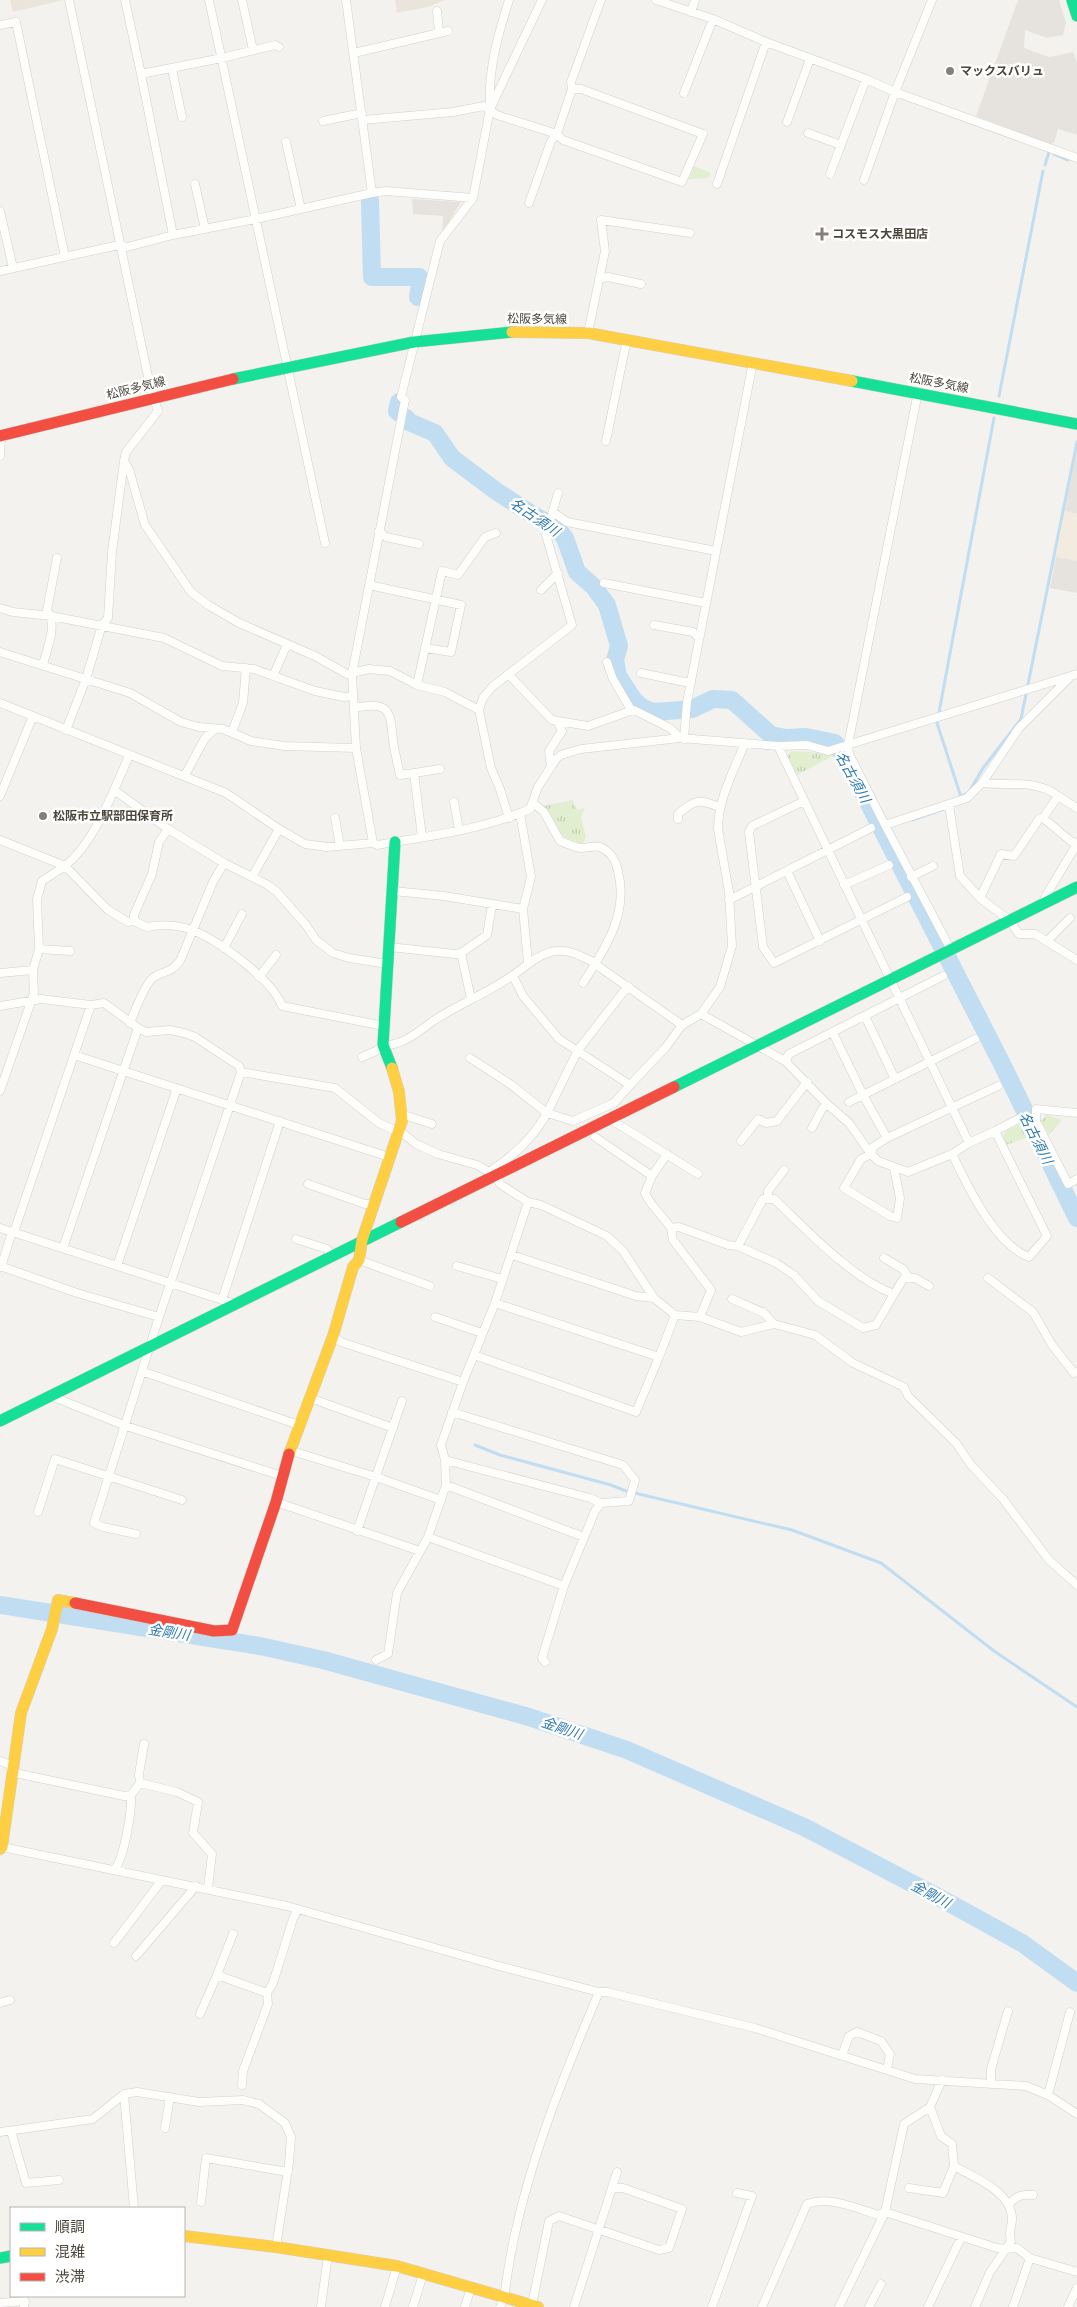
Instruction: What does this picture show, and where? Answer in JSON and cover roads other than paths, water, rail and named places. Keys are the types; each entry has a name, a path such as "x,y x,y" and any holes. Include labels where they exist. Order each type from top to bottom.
{"main road":[{"path":"1072,0 1077,16"},
{"name":"松阪多気線","path":"1,436 288,367 414,342 499,332 588,333 627,339 918,392 1077,424"},
{"path":"2,1843 21,1713 52,1629 58,1600 214,1631 232,1630 276,1502 282,1476 333,1336 353,1268 359,1260 362,1240 389,1157 399,1133 401,1114 399,1092 387,1051 383,1045 395,842"},
{"path":"0,1421 1077,887"},
{"path":"185,2236 276,2247 397,2266 471,2288 502,2302 535,2306"}],"street":[{"path":"66,730 86,678 102,625 108,618 112,552 126,452 158,411 150,386 119,245 69,0"},
{"path":"125,0 173,235"},
{"path":"209,0 325,542"},
{"path":"242,0 253,50"},
{"path":"346,0 372,193"},
{"path":"373,843 356,748 352,674 405,400 401,397 440,241 473,198 490,109 489,91 495,47 509,0"},
{"path":"490,109 542,0"},
{"path":"529,203 551,141 557,134 572,89 571,82 601,0"},
{"path":"691,12 695,0"},
{"path":"864,180 895,92 932,0"},
{"path":"659,1 713,19 766,42 866,79 895,92 1077,158"},
{"path":"437,10 439,32"},
{"path":"684,93 713,19"},
{"path":"0,25 16,22 65,257"},
{"path":"354,53 448,31"},
{"path":"717,184 766,42"},
{"path":"141,74 172,69 275,45 279,47"},
{"path":"787,122 810,59"},
{"path":"172,69 182,117"},
{"path":"830,174 866,79"},
{"path":"323,121 453,112 484,106 497,115 557,134 562,140 682,182 703,134 581,89 572,89"},
{"path":"808,133 841,145"},
{"path":"286,142 301,210"},
{"path":"195,184 205,229"},
{"path":"0,271 119,245 127,247 173,235 256,220 372,193 386,191 473,198"},
{"path":"0,211 13,268"},
{"path":"588,333 605,251 601,220 690,233"},
{"path":"599,278 608,277 640,284"},
{"path":"606,441 627,339"},
{"path":"682,739 690,683 753,362"},
{"path":"918,392 847,745 849,754 911,878 951,950"},
{"path":"0,456 1,436"},
{"path":"124,461 129,469 145,525 192,592 208,605 239,623 352,674 369,670 394,672 417,685 445,692 480,710"},
{"path":"509,818 491,768 480,710 486,692 572,625 546,534 558,493"},
{"path":"552,514 566,522 716,551"},
{"path":"379,531 386,537 418,544"},
{"path":"417,685 442,571 458,575 486,537 496,533"},
{"path":"43,665 53,623 47,610 56,558"},
{"path":"541,590 558,573"},
{"path":"604,583 706,602"},
{"path":"369,585 461,606 451,652 425,648"},
{"path":"0,608 13,612 51,616 102,625 164,638 222,666 246,668 315,690 344,697 353,696"},
{"path":"654,625 693,632 699,638"},
{"path":"273,676 285,649"},
{"path":"0,652 130,693 150,702 182,722 232,732 251,741 284,746 356,748"},
{"path":"606,662 613,679 633,710 670,728 682,739"},
{"path":"232,732 243,703 246,668"},
{"path":"641,673 690,683"},
{"path":"508,674 549,717 557,721 588,726 633,710"},
{"path":"0,703 129,756 226,793 279,829 309,845 340,846 395,842 509,818 530,809 538,787 561,755 581,749 682,739 778,746 807,746 828,751 1028,691 1074,675"},
{"path":"885,825 967,798 982,783 1019,728 1074,675"},
{"path":"354,708 375,706 388,713 392,720 394,746 400,775 440,769"},
{"path":"0,796 33,716"},
{"path":"551,767 549,751 562,731 557,721"},
{"path":"199,726 205,738"},
{"path":"185,776 205,738 215,729"},
{"path":"470,1058 510,1084 546,1113 572,1121 614,1103 666,1047 682,1025 701,1014 720,987 732,946 729,900 718,828 720,806 745,743"},
{"path":"778,746 898,999 969,1143"},
{"path":"0,1091 34,993 33,970 39,949 37,904 42,881 71,861 98,824 129,756"},
{"path":"414,773 422,837"},
{"path":"982,783 1036,785 1050,790 1077,806"},
{"path":"114,790 168,829 277,892 306,925 316,940 333,953 349,958 388,964"},
{"path":"980,898 1001,854 1014,856 1039,819 1043,818 1058,796"},
{"path":"678,819 678,814 692,803 700,800 720,806"},
{"path":"804,801 752,826 749,832 763,947 774,963 907,897"},
{"path":"454,802 458,830"},
{"path":"533,803 544,812 560,841 581,848 590,846 600,847 607,852 616,864 622,890 619,913 608,942 583,983"},
{"path":"946,806 960,876 980,898 1010,921 1018,934 1035,934 1076,959"},
{"path":"520,813 530,877 523,909 528,963"},
{"path":"335,818 340,846"},
{"path":"1043,818 1072,842 1077,843 1045,897 1043,904"},
{"path":"729,900 871,828"},
{"path":"134,921 134,915 152,874 159,842 168,829"},
{"path":"252,877 279,829"},
{"path":"0,840 65,866 108,910 128,922 134,921 147,927 154,925 193,931 224,948 259,977 279,998 282,1006 384,1026"},
{"path":"130,1023 148,983 154,978 173,970 180,961 213,882 224,863"},
{"path":"844,885 889,865"},
{"path":"911,878 933,866"},
{"path":"787,871 820,941"},
{"path":"393,890 523,909"},
{"path":"389,947 461,953 487,935 492,905"},
{"path":"224,948 242,914"},
{"path":"1046,941 1070,918"},
{"path":"39,949 70,950"},
{"path":"362,1057 376,1052 383,1045 391,1046 413,1035 471,999 513,976 528,963 544,954 557,951 568,952 596,964 682,1025"},
{"path":"461,953 471,999"},
{"path":"259,977 276,955"},
{"path":"0,973 33,970"},
{"path":"513,976 523,996 559,1039 630,1084"},
{"path":"785,1061 789,1054 944,976"},
{"path":"628,986 578,1050 541,1124 520,1149 493,1168 500,1184 528,1202 541,1205 607,1236 622,1251 654,1298 675,1315 700,1317 741,1332 774,1324 815,1335 853,1363 904,1387 908,1396 956,1444 971,1465 1003,1499 1049,1560 1077,1585"},
{"path":"0,1006 49,999 91,1005 104,1003 138,1028 152,1032 170,1030 195,1037 239,1066 241,1072 159,1317 144,1372 94,1523 103,1527 136,1534"},
{"path":"91,1005 0,1267 159,1317"},
{"path":"701,1014 758,1044 785,1061 827,1104 849,1123 870,1154 878,1161 894,1168 908,1172 952,1154 969,1143 1018,1119"},
{"path":"865,1016 895,1079"},
{"path":"63,1248 138,1028"},
{"path":"832,1033 887,1138"},
{"path":"849,1102 975,1039"},
{"path":"74,1056 389,1157"},
{"path":"241,1072 335,1088 379,1123 405,1134 416,1144 438,1154 469,1162 495,1175"},
{"path":"741,1141 758,1119 766,1123 777,1121 807,1082"},
{"path":"894,1168 900,1198 897,1218 890,1216 844,1188 861,1159 870,1154 874,1147 887,1138 998,1086"},
{"path":"117,1266 177,1088"},
{"path":"812,1128 822,1109 827,1104"},
{"path":"1077,1113 1036,1109 1036,1121 1068,1184 1077,1179"},
{"path":"401,1114 432,1124"},
{"path":"610,1118 698,1174"},
{"path":"222,1300 280,1121"},
{"path":"952,1154 983,1214 1019,1253 1029,1257 1047,1236 995,1131"},
{"path":"595,1137 652,1176"},
{"path":"667,1154 652,1176 645,1193 650,1204 660,1212 671,1228 672,1240 711,1290 700,1317"},
{"path":"768,1199 768,1191 784,1170"},
{"path":"308,1184 364,1204 374,1204"},
{"path":"738,1246 763,1199 774,1200 853,1271 884,1291 894,1294"},
{"path":"376,1660 388,1654 397,1593 428,1537 446,1485 445,1460 440,1445 482,1333 496,1303 502,1279 512,1255 528,1202"},
{"path":"671,1228 679,1227 728,1245 738,1246 776,1263 794,1275 818,1301 863,1328 876,1325 904,1278 915,1278 929,1286"},
{"path":"0,1228 235,1304"},
{"path":"296,1239 327,1249 332,1255"},
{"path":"512,1255 636,1296 654,1298"},
{"path":"884,1258 903,1269 909,1278"},
{"path":"359,1260 430,1286"},
{"path":"457,1266 502,1279"},
{"path":"988,1278 1033,1312 1052,1345 1074,1372 1077,1372"},
{"path":"732,1299 764,1313 774,1324"},
{"path":"496,1303 659,1356"},
{"path":"474,1355 636,1412 675,1315"},
{"path":"436,1317 482,1333"},
{"path":"333,1336 341,1342 463,1382"},
{"path":"144,1372 300,1425"},
{"path":"51,1396 126,1426 282,1476"},
{"path":"310,1398 392,1428"},
{"path":"357,1530 402,1401"},
{"path":"445,1460 590,1498 601,1503 629,1501 634,1480 623,1465 452,1412"},
{"path":"292,1451 376,1477 441,1500"},
{"path":"38,1512 55,1459 182,1500"},
{"path":"446,1485 584,1536"},
{"path":"276,1502 420,1550"},
{"path":"545,1662 542,1658 564,1586 584,1536 601,1503"},
{"path":"428,1537 564,1586"},
{"path":"114,1870 118,1866 126,1833 131,1795 140,1783 138,1774 144,1744"},
{"path":"0,1762 12,1768 15,1773 124,1796 131,1795"},
{"path":"140,1783 178,1792 198,1802 193,1833 212,1854 208,1888"},
{"path":"2,1843 114,1870 208,1888 287,1906 599,1992 608,1992 755,2028 915,2078 1026,2086 1048,2095 1077,2114"},
{"path":"114,1944 162,1880"},
{"path":"136,1956 196,1886"},
{"path":"242,2085 243,2071 268,2004 268,1993 273,1984 292,1919 297,1910"},
{"path":"200,2014 233,1934"},
{"path":"217,1975 268,1993"},
{"path":"502,2302 515,2233 535,2160 571,2057 599,1992"},
{"path":"0,2003 10,2000"},
{"path":"991,2084 991,2069 1008,2011"},
{"path":"1048,2095 1070,2012"},
{"path":"842,2056 849,2036 857,2032 881,2041 890,2054 887,2070"},
{"path":"839,2307 885,2212 904,2124 930,2107 942,2080"},
{"path":"0,2132 94,2119 124,2094 137,2092 199,2102 243,2100 259,2104 285,2123 291,2137 288,2172 276,2247"},
{"path":"124,2094 134,2207"},
{"path":"165,2128 170,2097"},
{"path":"909,2188 944,2193 954,2166 952,2144 941,2136 930,2107"},
{"path":"11,2131 26,2183 59,2180"},
{"path":"201,2202 206,2158 288,2172"},
{"path":"954,2166 993,2188 1009,2205 1012,2219 1008,2231 1011,2241 990,2272 975,2307"},
{"path":"574,2307 617,2172"},
{"path":"535,2306 548,2221 559,2216 658,2250 669,2248 682,2209 623,2188 612,2188"},
{"path":"712,2307 752,2196 737,2192"},
{"path":"1009,2205 1013,2198 1023,2194 1033,2194"},
{"path":"762,2307 807,2204 815,2201 846,2204 878,2215 885,2212 1006,2249 1017,2248 1030,2258 1077,2272"},
{"path":"928,2307 959,2242"},
{"path":"321,2307 328,2255"},
{"path":"1013,2307 1030,2258"},
{"path":"384,2307 397,2266"},
{"path":"413,2307 424,2274"},
{"path":"869,2307 881,2284"},
{"path":"465,2307 471,2288"},
{"path":"1068,2307 1077,2288"},
{"path":"0,2304 25,2301 24,2307"}],"waterway":[{"path":"1045,165 1049,152"},
{"path":"1054,154 1068,160"},
{"path":"999,396 1043,171"},
{"name":"名古須川","path":"370,200 372,277 419,277 421,280 418,297"},
{"name":"名古須川","path":"399,402 397,411 399,413"},
{"name":"名古須川","path":"406,418 409,422 435,433 452,458 496,491 557,528 565,538 577,572 594,587 607,605 619,646 615,660 618,676 633,699 641,707 653,712 681,710 692,709 713,699 732,700 771,735 786,738 806,737 835,743 846,759 1002,1064 1077,1218"},
{"path":"959,798 961,797 937,723 994,418"},
{"path":"961,797 969,792 983,768 1021,719 1077,442"},
{"path":"912,820 944,809"},
{"path":"475,1445 500,1455 611,1485 626,1491 792,1530 881,1563 994,1651 1077,1707"},
{"name":"金剛川","path":"0,1605 260,1646 323,1660 529,1717 627,1750 804,1827 1022,1943 1077,1983"}],"place":[{"name":"マックスバリュ","path":"950,71"},
{"name":"コスモス大黒田店","path":"822,234"},
{"name":"松阪市立駅部田保育所","path":"43,816"}]}
